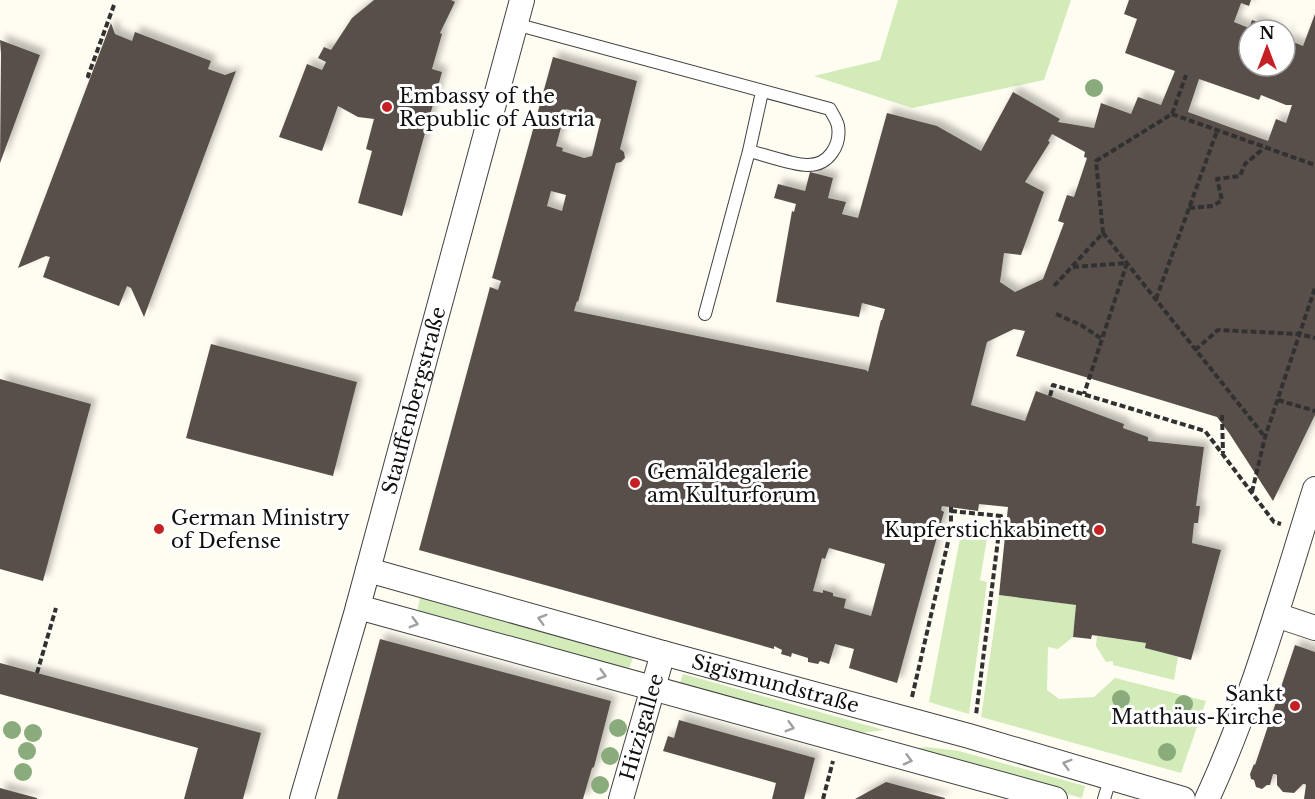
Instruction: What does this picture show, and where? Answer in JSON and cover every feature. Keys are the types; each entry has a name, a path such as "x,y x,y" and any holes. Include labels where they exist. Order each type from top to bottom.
{"street":[{"name":"Stauffenbergstraße","path":"302,799 358,607 522,0"},
{"path":"1207,799 1227,756 1276,615 1315,489"},
{"name":"Sigismundstraße","path":"368,570 663,653 1107,788 1183,799"},
{"name":"Sigismundstraße","path":"358,607 1055,799"},
{"path":"1276,615 1315,628"},
{"name":"Hitzigallee","path":"621,799 663,653"}],"lane":[{"path":"515,24 830,109 838,124 838,140 834,152 824,161 808,165 749,151"},
{"path":"705,314 749,151 762,92"}],"path":[{"path":"90,77 88,76 114,5"},
{"path":"1186,75 1172,114 1096,161 1103,233 1265,437"},
{"path":"1172,114 1315,165"},
{"path":"1156,300 1217,131"},
{"path":"1189,208 1214,206 1222,200 1217,179 1240,176 1245,164 1264,148"},
{"path":"1054,286 1103,233"},
{"path":"1072,267 1127,263"},
{"path":"1083,394 1127,263"},
{"path":"1252,492 1265,437 1315,288"},
{"path":"1056,314 1081,325 1102,339"},
{"path":"1196,350 1218,330 1299,334 1315,338"},
{"path":"1050,396 1053,385 1205,431 1274,522 1302,530"},
{"path":"1278,400 1315,411"},
{"path":"1222,415 1223,454"},
{"path":"916,684 951,529 951,509 1001,516 975,722"},
{"path":"37,673 56,608"},
{"path":"823,799 834,757"}],"green space":[{"path":"898,0 1071,0 1044,80 912,108 814,76 880,60"},
{"path":"963,523 989,527 980,580 987,582 969,714 929,702"},
{"path":"999,595 1076,605 1073,637 1058,649 1048,647 1047,690 1059,699 1094,697 1115,678 1206,701 1181,773 981,717"},
{"path":"420,598 633,658 628,671 417,612"},
{"path":"1097,636 1146,643 1146,648 1178,657 1174,680 1113,665 1113,661 1106,662 1096,646"},
{"path":"683,674 884,730 860,733 835,729 679,686"},
{"path":"927,747 959,751 1085,786 1082,798 903,749"}],"building":[{"name":"Embassy of the Republic of Austria","path":"374,0 451,0 455,2 440,33 442,34 432,69 442,72 402,216 358,203 372,151 366,149 374,119 358,117 338,106 322,151 279,137 307,64 322,70 326,62 318,58 324,47 331,50 352,18"},
{"path":"1129,0 1251,0 1249,6 1241,3 1234,22 1237,23 1237,78 1297,78 1297,44 1303,46 1315,14 1315,415 1273,501 1217,417 1016,356 1025,331 1014,329 987,342 971,405 1025,421 1036,391 1124,424 1123,428 1148,437 1148,441 1204,447 1196,506 1200,506 1198,523 1194,523 1192,543 1221,550 1191,660 1145,648 1146,643 1092,635 1091,639 1073,637 1076,605 999,595 1008,507 979,504 978,511 942,506 941,510 944,512 897,683 849,668 854,649 835,644 829,664 820,661 818,664 808,662 808,658 792,653 791,657 781,654 782,650 774,646 774,649 419,550 490,287 498,290 501,281 492,278 553,57 637,81 620,149 624,152 625,158 616,163 574,311 868,372 885,309 862,303 859,317 776,302 792,211 794,212 796,204 774,198 778,184 805,191 810,172 833,178 828,198 846,202 842,214 858,218 887,113 937,126 981,151 1013,92 1060,119 1058,122 1094,128 1101,103 1131,114 1138,97 1161,105 1175,71 1125,53 1137,19 1124,14","holes":["1199,79 1259,100 1261,95 1286,105 1292,105 1286,123 1276,119 1268,141 1188,112","566,109 601,119 592,156 584,158 562,151 563,148 556,146","1052,134 1085,152 1084,157 1087,158 1074,197 1067,195 1058,221 1064,223 1043,279 1015,292 1000,282 1004,253 1021,255 1044,192 1025,182 1050,142 1048,141","551,191 566,195 562,211 547,206","829,548 885,564 871,616 844,608 846,599 833,596 833,593 823,590 823,593 813,591 822,558 825,559"]},
{"path":"111,23 115,34 132,41 135,32 211,61 208,69 225,75 236,71 144,317 131,288 127,286 119,306 43,277 50,257 46,256 18,268"},
{"path":"0,40 40,55 0,163 1,54"},
{"path":"211,344 357,382 333,476 186,438"},
{"path":"0,379 91,404 43,581 0,569"},
{"path":"380,639 611,701 583,799 337,799"},
{"name":"Sankt Matthäus-Kirche","path":"1295,645 1315,652 1315,799 1304,799 1305,784 1294,793 1283,792 1277,785 1277,775 1273,774 1270,785 1262,789 1256,787 1250,774"},
{"path":"0,663 261,733 243,799 184,799 198,748 0,694"},
{"path":"679,720 815,758 804,799 772,799 776,783 663,751 668,736 674,738"},
{"path":"886,782 945,798 945,799 855,799"},
{"path":"0,788 37,798 37,799 0,799"}],"place":[{"name":"Embassy of the Republic of Austria","path":"387,107"},
{"name":"Gemäldegalerie am Kulturforum","path":"635,483"},
{"name":"German Ministry of Defense","path":"159,529"},
{"name":"Kupferstichkabinett","path":"1099,530"},
{"name":"Sankt Matthäus-Kirche","path":"1295,706"}]}
